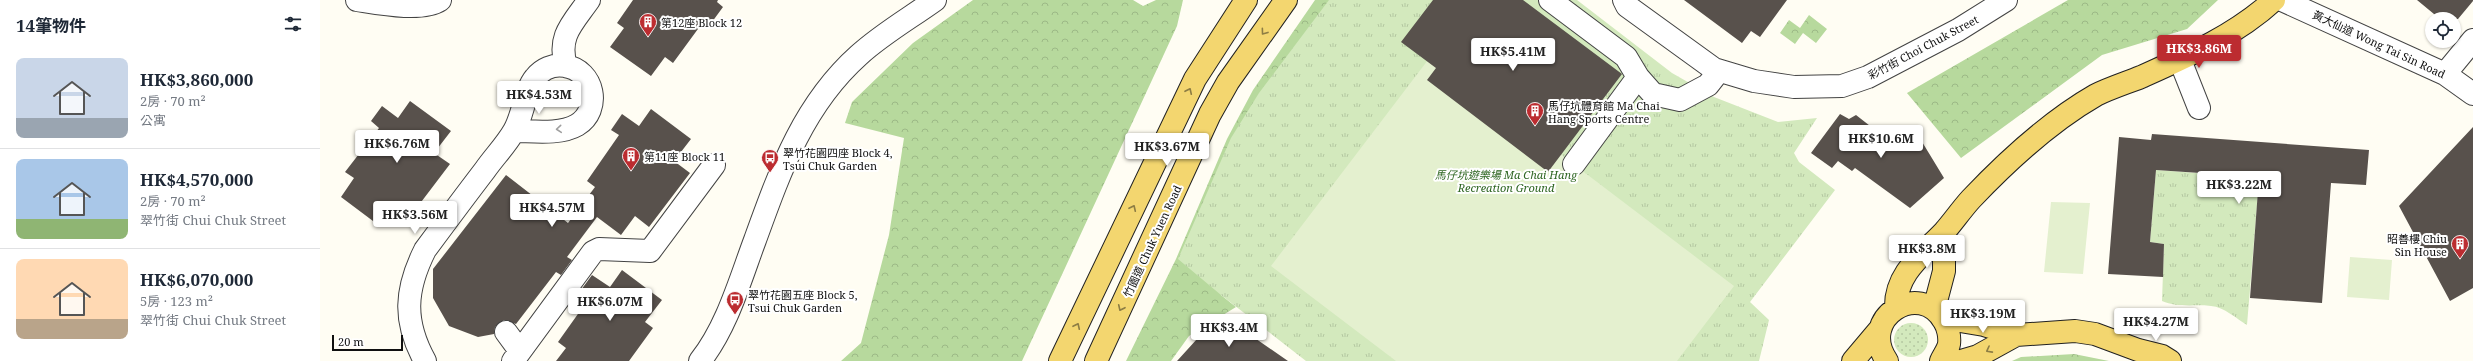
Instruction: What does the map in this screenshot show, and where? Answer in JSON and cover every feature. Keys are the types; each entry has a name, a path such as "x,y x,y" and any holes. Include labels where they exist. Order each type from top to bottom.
{"main road":[{"path":"1060,361 1195,79 1246,0"},
{"name":"竹園道 Chuk Yuen Road","path":"1096,361 1210,114 1228,82 1286,0"},
{"path":"1896,308 1897,290 1909,268 1944,232 1970,200 2027,145 2062,117 2098,95 2180,60 2245,24 2274,0"},
{"path":"1941,361 1949,344 1948,332 1938,313 1944,271 1944,232"},
{"path":"1853,361 1880,329 1883,321 1896,308 1918,303 1938,313 1984,325 2016,336"},
{"path":"1880,329 1880,347 1887,361"},
{"path":"1961,361 1978,356 2016,336 2075,331 2113,339 2146,356 2162,356 2170,361"}],"street":[{"path":"357,0 416,5 436,3 440,0"},
{"path":"566,66 562,52 566,32 589,0"},
{"path":"1550,0 1626,58 1638,77 1653,94 1680,100 1692,95 1708,85 1719,71"},
{"name":"彩竹街 Choi Chuk Street","path":"1624,0 1627,6 1719,71 1754,81 1794,87 1842,86 1868,77 1909,57 1958,30 2006,0"},
{"name":"黃大仙道 Wong Tai Sin Road","path":"2282,0 2445,74 2473,94"},
{"path":"700,361 717,351 777,178 812,109 840,73 860,54 926,3"},
{"path":"2445,74 2473,40"},
{"path":"2180,60 2199,108"},
{"path":"425,361 416,345 409,320 410,294 414,272 425,250 514,131 534,79 547,69 566,66 579,72 590,86 592,97 586,117 577,125 562,130 514,131"},
{"path":"1574,164 1638,77"},
{"path":"516,356 579,256 596,250 650,252 714,165"},
{"path":"506,332 516,356"}],"green space":[{"path":"973,0 1133,0 1143,6 1156,0 1183,0 1177,26 1022,361 841,361 861,343 889,235 904,138 845,123 852,102 913,43"},
{"path":"1315,0 1410,0 1221,295 1236,307 1189,336 1171,361 1126,361 1176,259 1227,139 1253,90"},
{"name":"馬仔坑遊樂場 Ma Chai Hang Recreation Ground","path":"1329,0 1577,0 1672,73 1714,97 1778,122 1817,118 1794,153 1799,162 1835,190 1750,302 1769,320 1759,361 1306,361 1221,295 1178,259 1231,138 1259,93"},
{"path":"2068,0 2218,0 2187,29 2102,55 1961,158 1907,93"},
{"path":"1809,15 1827,29 1816,43 1803,33 1795,44 1780,33 1789,20 1800,28"},
{"path":"1431,56 1734,286 1677,361 1396,361 1271,266"},
{"path":"2156,170 2279,179 2259,182 2247,325 2216,307 2205,305 2180,305 2162,301 2164,244 2150,242"},
{"path":"2051,202 2090,203 2083,274 2044,272"},
{"path":"2350,257 2392,260 2389,300 2347,297"},
{"path":"1908,323 1914,323 1918,324 1925,330 1928,340 1927,347 1921,354 1914,357 1908,357 1904,356 1897,350 1894,343 1894,337 1895,333 1901,326"},
{"path":"2074,354 2109,361 2012,361 2021,357"}],"building":[{"name":"第12座 Block 12","path":"633,0 718,0 717,2 723,7 712,22 706,18 673,63 665,57 651,76 610,47 624,28 617,23"},
{"name":"馬仔坑體育館 Ma Chai Hang Sports Centre","path":"1433,0 1523,0 1622,74 1548,172 1427,80 1436,68 1401,42"},
{"path":"1684,0 1787,0 1760,37 1751,31 1742,43"},
{"path":"2417,0 2473,0 2461,15 2461,12 2432,12"},
{"path":"410,101 451,131 434,153 450,164 409,218 394,208 381,227 341,197 354,178 345,172 379,128 371,121 382,106 398,118"},
{"path":"651,109 691,139 674,161 690,173 649,227 635,216 621,235 597,217 567,257 572,260 561,275 556,272 516,324 504,320 495,327 494,334 478,337 449,326 433,298 433,269 506,175 568,223 595,187 587,181 619,135 611,130 622,114 639,126"},
{"path":"1840,114 1849,119 1856,115 1897,147 1913,127 1944,178 1910,208 1855,168 1852,171 1838,161 1832,168 1811,153"},
{"path":"2473,127 2473,288 2450,301 2399,206"},
{"path":"2152,134 2369,150 2366,185 2331,183 2322,303 2250,298 2259,177 2156,170 2150,242 2164,244 2163,277 2108,274 2119,137 2151,140"},
{"path":"622,270 662,300 645,322 653,328 629,361 556,361 566,348 558,342 590,297 581,290 592,275 610,287"},
{"path":"1236,325 1288,361 1177,361 1197,339 1216,329"}],"place":[{"name":"第12座 Block 12","path":"648,37"},
{"name":"馬仔坑體育館 Ma Chai Hang Sports Centre","path":"1535,126"},
{"name":"第11座 Block 11","path":"631,171"},
{"name":"翠竹花園四座 Block 4, Tsui Chuk Garden","path":"770,173"},
{"name":"昭善樓 Chiu Sin House","path":"2460,259"},
{"name":"翠竹花園五座 Block 5, Tsui Chuk Garden","path":"735,315"}]}
